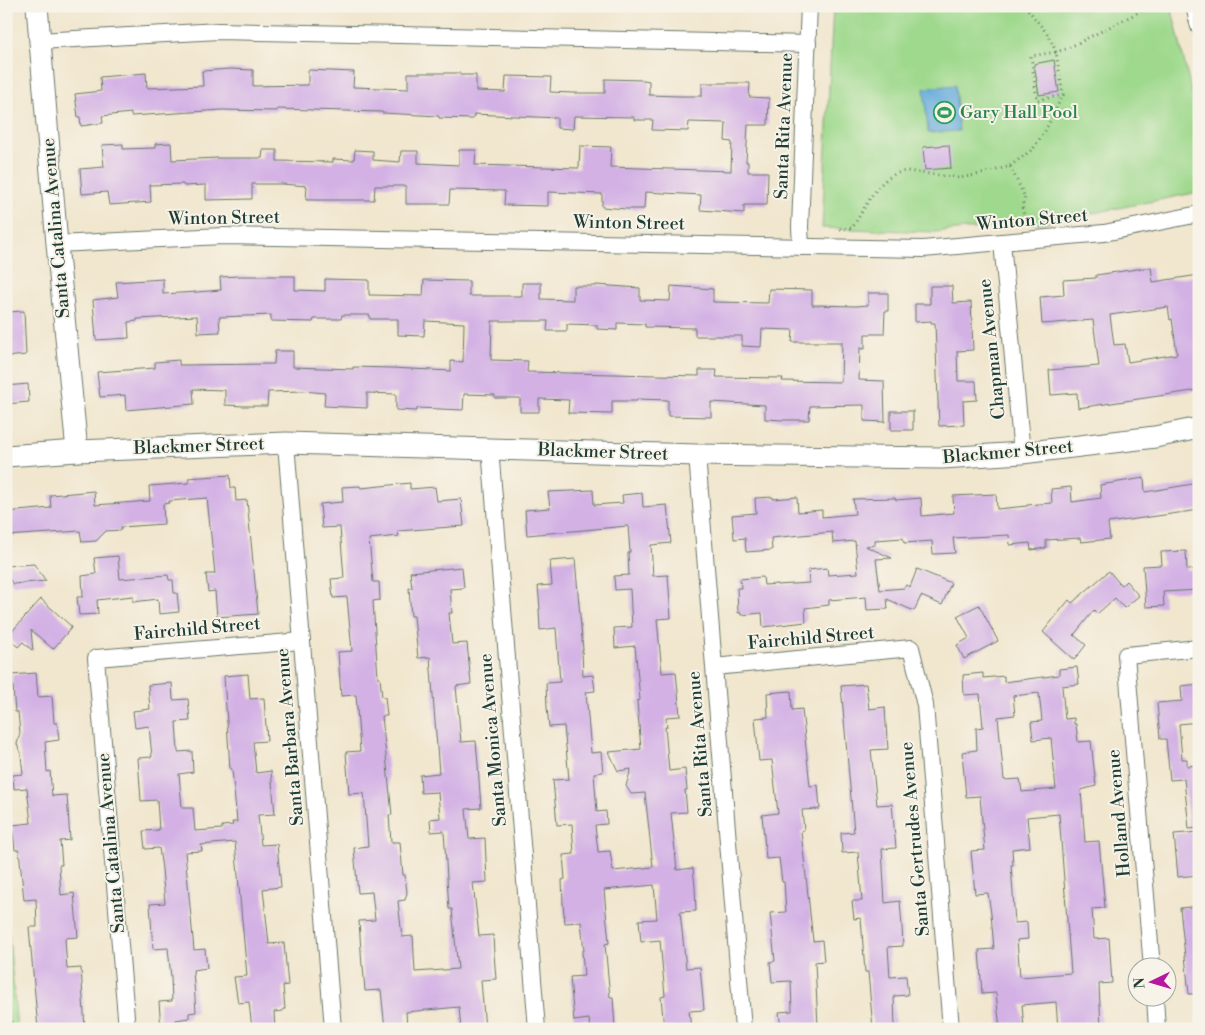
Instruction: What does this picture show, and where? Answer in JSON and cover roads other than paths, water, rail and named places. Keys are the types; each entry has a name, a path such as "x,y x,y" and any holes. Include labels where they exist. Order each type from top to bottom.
{"street":[{"name":"Santa Catalina Avenue","path":"36,6 77,450"},
{"name":"Santa Rita Avenue","path":"801,247 800,227 809,6"},
{"path":"1196,8 1199,27"},
{"path":"39,41 219,31 808,44"},
{"name":"Winton Street","path":"57,244 223,236 923,249 1104,234 1199,214"},
{"name":"Chapman Avenue","path":"1002,242 1022,453"},
{"name":"Blackmer Street","path":"6,456 77,450 286,443 697,455 942,458 1022,453 1155,437 1199,428"},
{"name":"Santa Barbara Avenue","path":"286,443 334,1029"},
{"name":"Santa Monica Avenue","path":"490,448 537,1029"},
{"name":"Santa Rita Avenue","path":"697,455 743,1029"},
{"name":"Fairchild Street","path":"96,658 302,641"},
{"name":"Fairchild Street","path":"714,667 911,648"},
{"name":"Santa Gertrudes Avenue","path":"911,648 925,705 951,1029"},
{"name":"Holland Avenue","path":"1151,958 1126,654 1199,648"},
{"name":"Santa Catalina Avenue","path":"96,658 127,1029"},
{"path":"1156,1008 1157,1029"}],"lane":[{"path":"6,1017 7,1029"}],"water":[{"path":"955,85 959,131 928,133 924,88"}],"place":[{"name":"Gary Hall Pool","path":"944,112"}]}
